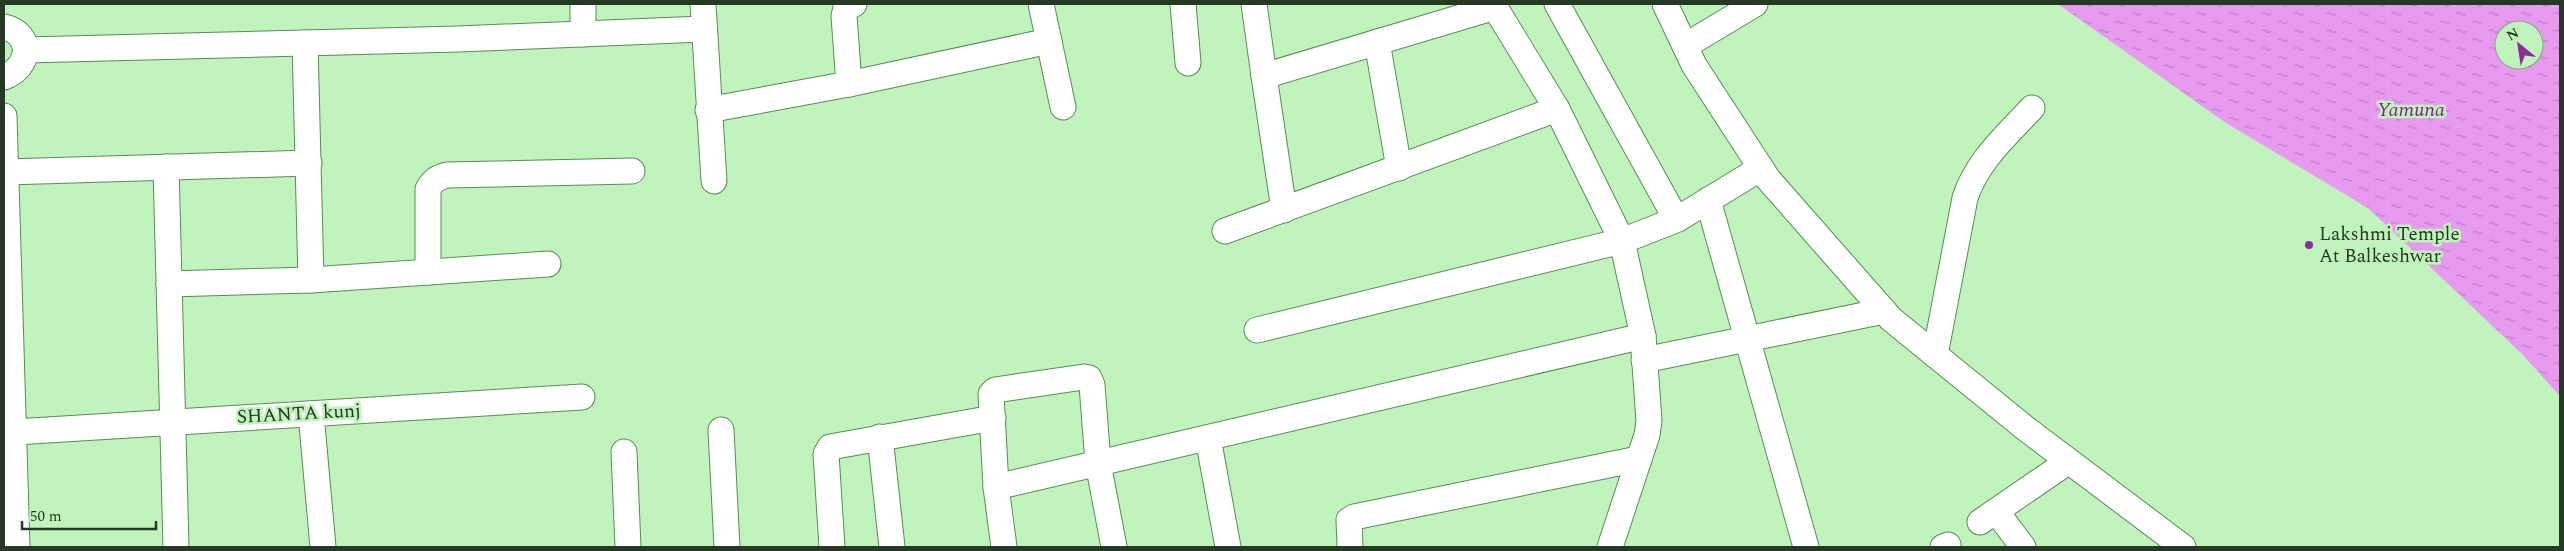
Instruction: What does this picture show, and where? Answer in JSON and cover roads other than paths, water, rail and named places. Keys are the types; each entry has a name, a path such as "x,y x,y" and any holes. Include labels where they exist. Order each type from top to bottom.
{"street":[{"path":"583,4 583,34"},
{"path":"703,4 708,110 714,182"},
{"path":"849,84 844,16 846,8 854,4"},
{"path":"1041,4 1063,106"},
{"path":"1183,4 1188,63"},
{"path":"1254,4 1284,210"},
{"path":"1557,4 1678,219"},
{"path":"1665,4 1694,65 1760,168 1884,311 1935,355 2069,461 2183,547"},
{"path":"1685,46 1755,4"},
{"path":"1264,76 1494,5 1557,109 1622,241 1643,336 1649,421 1610,547"},
{"path":"4,27 13,29 22,38 26,50 23,63 15,73 4,77"},
{"path":"26,50 305,43 703,29"},
{"path":"708,110 849,84 1049,41"},
{"path":"1378,42 1399,168"},
{"path":"305,43 311,280"},
{"path":"1935,355 1965,198 1971,178 1982,162 2032,108"},
{"path":"1225,231 1557,109"},
{"path":"4,116 17,547"},
{"path":"6,172 309,163"},
{"path":"166,167 176,547"},
{"path":"1257,330 1622,241 1678,219 1760,168"},
{"path":"428,272 428,190 432,182 438,178 447,175 632,171"},
{"path":"1708,200 1806,547"},
{"path":"169,284 311,280 548,264"},
{"path":"1644,360 1747,341 1884,311"},
{"path":"996,487 1643,336"},
{"path":"1004,547 996,487 991,394 995,390 1084,377 1088,378 1092,385 1098,463 1114,547"},
{"name":"SHANTA kunj","path":"15,432 582,397"},
{"path":"311,414 323,547"},
{"path":"832,547 828,450 835,445 993,418"},
{"path":"721,430 727,547"},
{"path":"880,437 892,547"},
{"path":"1208,438 1228,547"},
{"path":"624,452 628,547"},
{"path":"1350,547 1348,527 1349,520 1354,517 1638,459"},
{"path":"2024,547 1988,517 2069,461"}],"water":[{"name":"Yamuna","path":"2058,4 2560,4 2560,396 2522,354 2368,208 2226,123"}],"place":[{"name":"Lakshmi Temple At Balkeshwar","path":"2309,245"}]}
